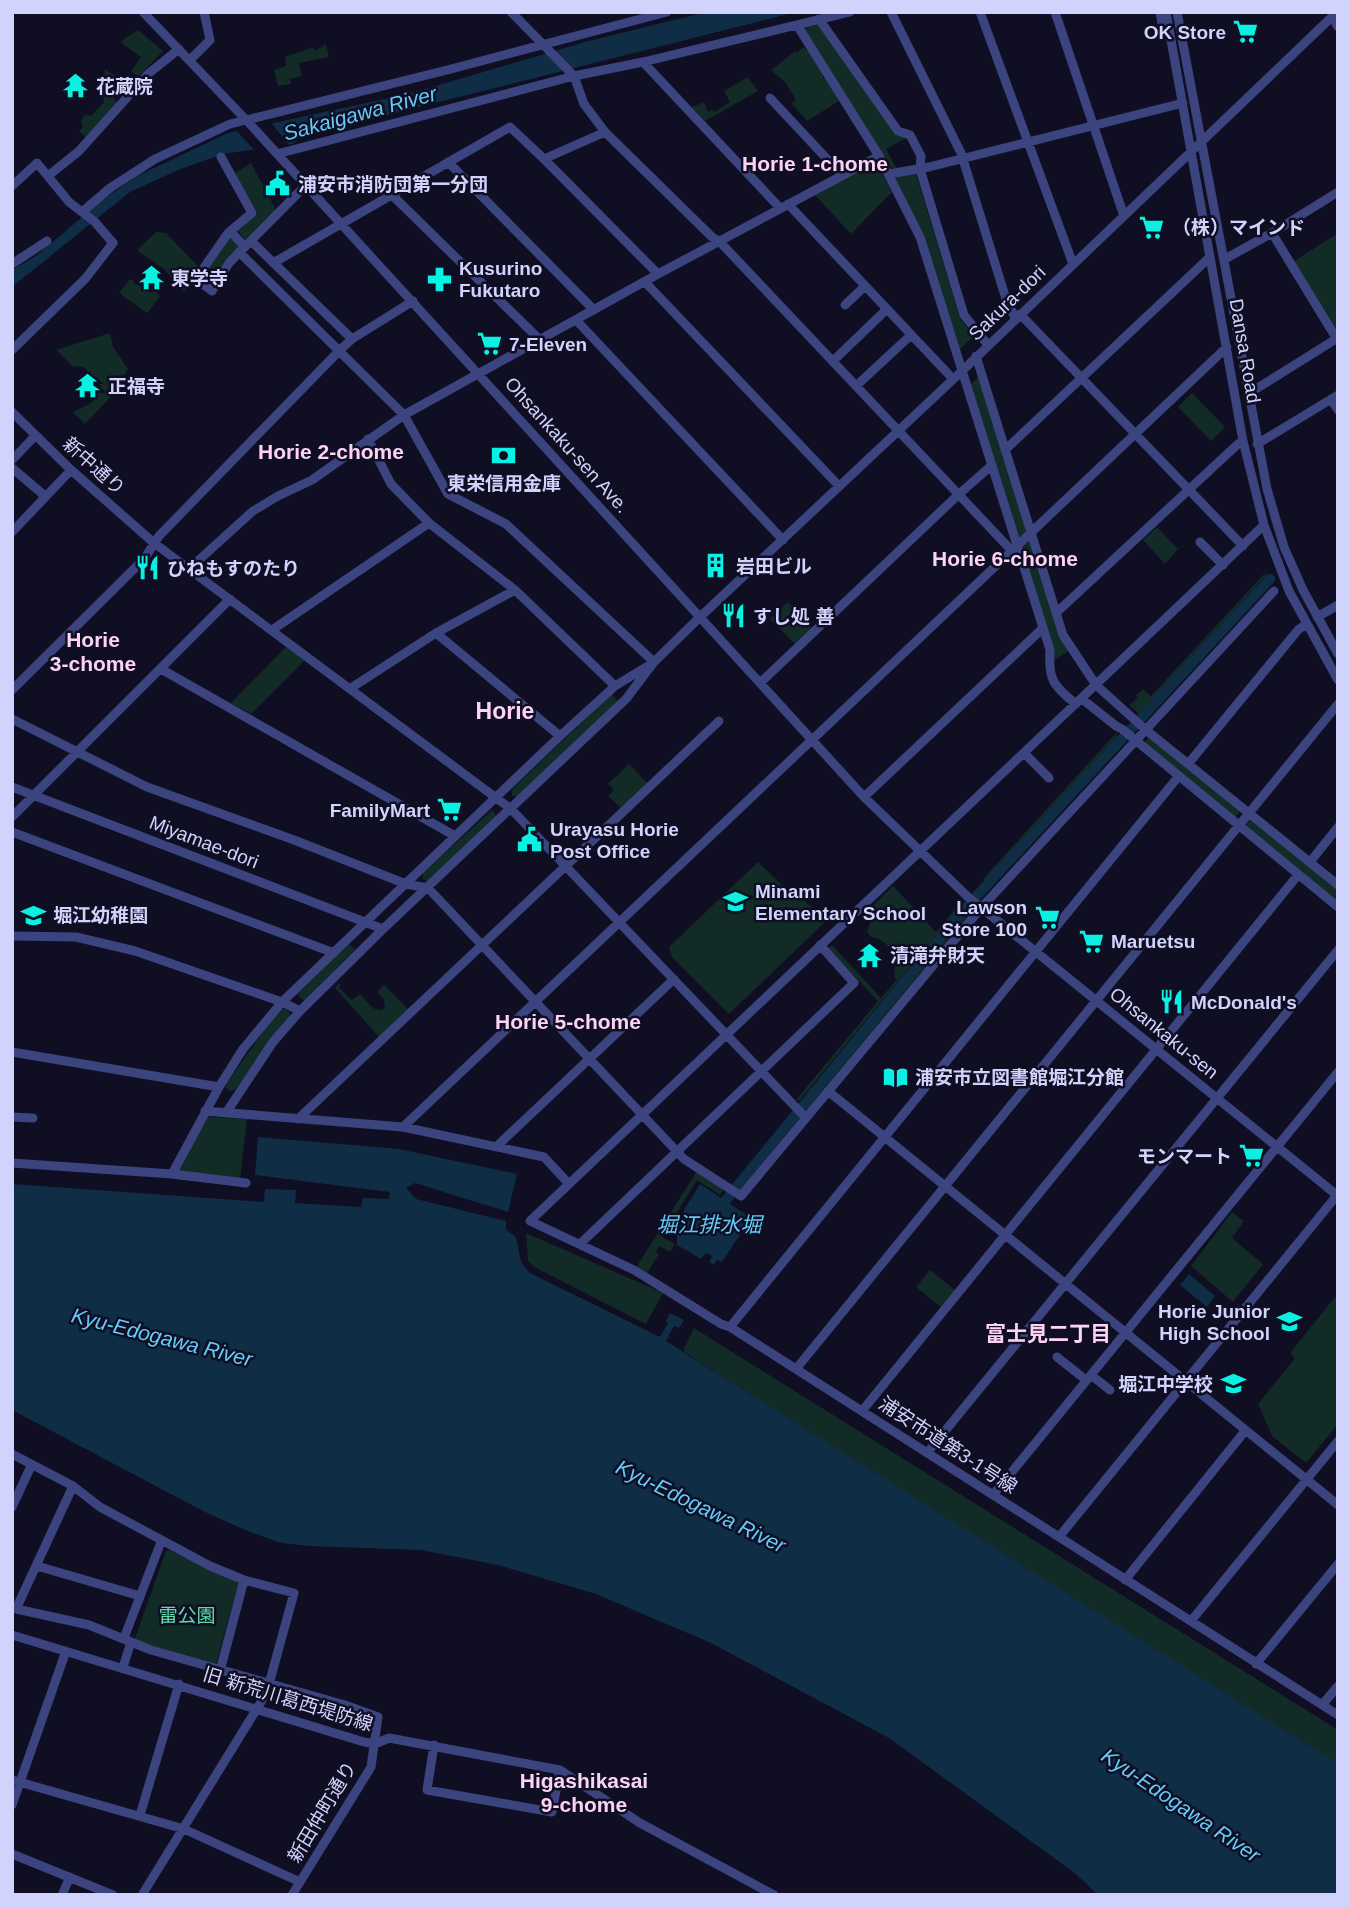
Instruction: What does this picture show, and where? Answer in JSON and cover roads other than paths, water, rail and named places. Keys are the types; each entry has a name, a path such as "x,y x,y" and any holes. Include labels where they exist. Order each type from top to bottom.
{"street":[{"name":"Ohsankaku-sen Ave.","path":"143,12 248,121 864,797 968,897"},
{"path":"190,60 209,40 204,12"},
{"path":"511,12 572,75 584,104 606,132 720,242 958,495 1015,548"},
{"path":"84,213 110,188 155,159 207,134 451,69 546,48 667,12"},
{"path":"275,152 572,75 643,62 850,12"},
{"path":"891,12 961,153 1006,299 1018,316 1082,378 1243,546"},
{"path":"980,12 1073,264"},
{"path":"1055,12 1124,216"},
{"path":"1160,12 1163,30 1171,36"},
{"name":"Dansa Road","path":"1166,12 1243,441 1264,525 1289,591 1338,681"},
{"name":"Dansa Road","path":"1177,12 1267,489 1284,547 1338,654"},
{"path":"1335,15 1338,27"},
{"name":"Sakura-dori","path":"654,662 1335,15"},
{"path":"819,19 898,131 910,135 921,156 920,169 964,315 988,345"},
{"path":"797,25 879,156 920,237 1015,548 1050,650 1049,672 1062,693 1122,729 1338,907"},
{"path":"48,176 79,151 148,74 179,49"},
{"path":"643,62 865,286 953,379"},
{"path":"770,98 842,175"},
{"path":"889,174 1027,144 1183,103"},
{"path":"273,262 510,127 658,274"},
{"path":"544,159 606,132"},
{"path":"188,569 253,511 312,480 404,415 658,274 879,156"},
{"path":"221,157 252,213 230,231 196,279 212,291 223,271 306,185"},
{"path":"449,162 594,310"},
{"path":"12,186 37,163 73,206 95,222 113,243 85,279 12,350"},
{"path":"1225,259 1338,192"},
{"path":"392,195 540,340"},
{"path":"230,231 404,415 449,494 506,524 654,662"},
{"path":"1248,394 1337,340 1272,233"},
{"path":"12,264 47,241"},
{"path":"245,247 273,262 352,339"},
{"path":"1005,450 1210,257"},
{"path":"645,282 839,486"},
{"path":"845,306 865,286"},
{"path":"12,691 144,558 154,543 340,350 352,339 412,301"},
{"path":"833,361 887,309"},
{"path":"576,320 783,540"},
{"path":"856,386 911,335"},
{"path":"403,1127 1227,347"},
{"path":"976,356 1063,635 1096,685 1188,764 1338,885"},
{"path":"1257,444 1334,397 1338,410"},
{"name":"新中通り","path":"12,412 71,470 154,543 511,808 805,1118"},
{"path":"12,460 35,436"},
{"path":"368,439 391,484 429,523 515,590 615,686"},
{"path":"1056,613 1243,441"},
{"path":"760,683 992,466"},
{"path":"12,468 45,496"},
{"path":"12,532 71,470"},
{"path":"272,630 429,523"},
{"path":"205,1111 403,1127 544,1157 569,1184 1264,525"},
{"path":"1200,542 1223,565"},
{"path":"351,688 436,634 515,590"},
{"path":"12,719 147,787 406,884 428,888 684,1159 741,1196 979,906 1274,591"},
{"path":"12,817 230,599"},
{"path":"1317,617 1338,605"},
{"path":"1188,764 1298,630 1306,624"},
{"path":"864,797 1043,628"},
{"path":"436,634 560,736"},
{"path":"172,1174 205,1111 243,1049 282,1002 560,736 615,686 654,662"},
{"path":"226,1113 273,1042 300,1011 626,699 654,662"},
{"path":"161,669 455,836"},
{"path":"796,1369 1338,704"},
{"path":"298,1119 719,721"},
{"path":"1024,752 1049,778"},
{"path":"730,1327 1178,776"},
{"name":"Miyamae-dori","path":"12,788 383,929"},
{"path":"1310,862 1338,827"},
{"path":"12,832 334,953"},
{"path":"862,1411 1298,875"},
{"name":"Ohsankaku-sen","path":"968,897 1337,1195"},
{"path":"12,936 76,937 135,951 282,1002 300,1011"},
{"path":"580,1243 854,983 820,945"},
{"path":"927,1453 1338,950"},
{"path":"496,1147 674,979"},
{"path":"12,1052 219,1087"},
{"path":"993,1495 1338,1072"},
{"path":"828,1091 1338,1505"},
{"path":"12,1117 33,1118"},
{"path":"12,1163 172,1174 246,1183"},
{"name":"浦安市道第3-1号線","path":"569,1184 530,1221 634,1269 730,1327 1338,1715"},
{"path":"1059,1537 1337,1195"},
{"path":"1057,1357 1110,1390"},
{"path":"1125,1580 1245,1431"},
{"path":"1191,1621 1338,1441"},
{"path":"12,1454 74,1486 100,1507 161,1542 244,1580 294,1593 269,1684 258,1708 142,1895"},
{"path":"12,1507 32,1464"},
{"path":"74,1486 37,1566 14,1608 89,1625 151,1650 378,1717 375,1744"},
{"path":"122,1667 141,1596 161,1542"},
{"path":"1255,1664 1338,1564"},
{"path":"37,1566 141,1596"},
{"path":"220,1671 244,1580"},
{"name":"旧 新荒川葛西堤防線","path":"12,1635 375,1744 390,1738 560,1770 640,1823 774,1895"},
{"path":"12,1805 17,1781 66,1651"},
{"path":"141,1815 179,1684"},
{"path":"1322,1705 1338,1686"},
{"name":"新田仲町通り","path":"292,1895 371,1767 375,1744"},
{"path":"434,1745 427,1790 552,1812 560,1770"},
{"path":"17,1781 184,1829 300,1882"},
{"path":"12,1854 113,1895"},
{"path":"62,1895 70,1877"}],"water":[{"name":"Sakaigawa River","path":"706,12 797,12 300,137 293,144 223,154 178,170 130,192 12,287 12,270 36,256 101,201 137,176 228,133 412,93 585,42"},
{"name":"Kyu-Edogawa River","path":"258,1137 399,1149 517,1174 508,1212 415,1183 406,1188 416,1199 506,1221 506,1230 516,1237 521,1262 530,1273 660,1337 670,1313 684,1320 679,1328 674,1326 666,1341 1338,1764 1338,1895 1098,1895 1076,1874 889,1738 711,1643 596,1594 498,1565 421,1550 281,1543 203,1511 12,1410 12,1184 264,1202 265,1189 296,1190 295,1203 361,1207 363,1198 389,1199 390,1192 255,1175"},
{"name":"堀江排水堀","path":"700,1184 751,1218 722,1262 717,1260 714,1265 709,1262 712,1256 706,1253 701,1259 677,1245 677,1233 673,1228"},
{"path":"1189,1274 1215,1296 1207,1307 1180,1285"}],"waterway":[{"path":"725,1201 961,913 1270,579"}],"place":[{"name":"OK Store","path":"1246,32"},
{"name":"花蔵院","path":"76,86"},
{"name":"浦安市消防団第一分団","path":"278,184"},
{"name":"（株）マインド","path":"1152,227"},
{"name":"東学寺","path":"151,278"},
{"name":"Kusurino Fukutaro","path":"439,279"},
{"name":"7-Eleven","path":"489,344"},
{"name":"正福寺","path":"88,386"},
{"name":"東栄信用金庫","path":"504,455"},
{"name":"岩田ビル","path":"716,566"},
{"name":"ひねもすのたり","path":"147,568"},
{"name":"すし処 善","path":"733,616"},
{"name":"FamilyMart","path":"450,810"},
{"name":"Urayasu Horie Post Office","path":"530,840"},
{"name":"Minami Elementary School","path":"735,902"},
{"name":"堀江幼稚園","path":"33,915"},
{"name":"Lawson Store 100","path":"1047,918"},
{"name":"Maruetsu","path":"1091,941"},
{"name":"清滝弁財天","path":"870,955"},
{"name":"McDonald's","path":"1171,1002"},
{"name":"浦安市立図書館堀江分館","path":"895,1077"},
{"name":"モンマート","path":"1252,1156"},
{"name":"Horie Junior High School","path":"1290,1322"},
{"name":"堀江中学校","path":"1233,1384"}],"district":[{"name":"Horie 1-chome","path":"815,163"},
{"name":"Horie 2-chome","path":"331,451"},
{"name":"Horie 6-chome","path":"1005,558"},
{"name":"Horie 3-chome","path":"93,651"},
{"name":"Horie","path":"505,711"},
{"name":"Horie 5-chome","path":"568,1021"},
{"name":"富士見二丁目","path":"1048,1333"},
{"name":"Higashikasai 9-chome","path":"584,1792"}],"park label":[{"name":"雷公園","path":"187,1615"}]}
